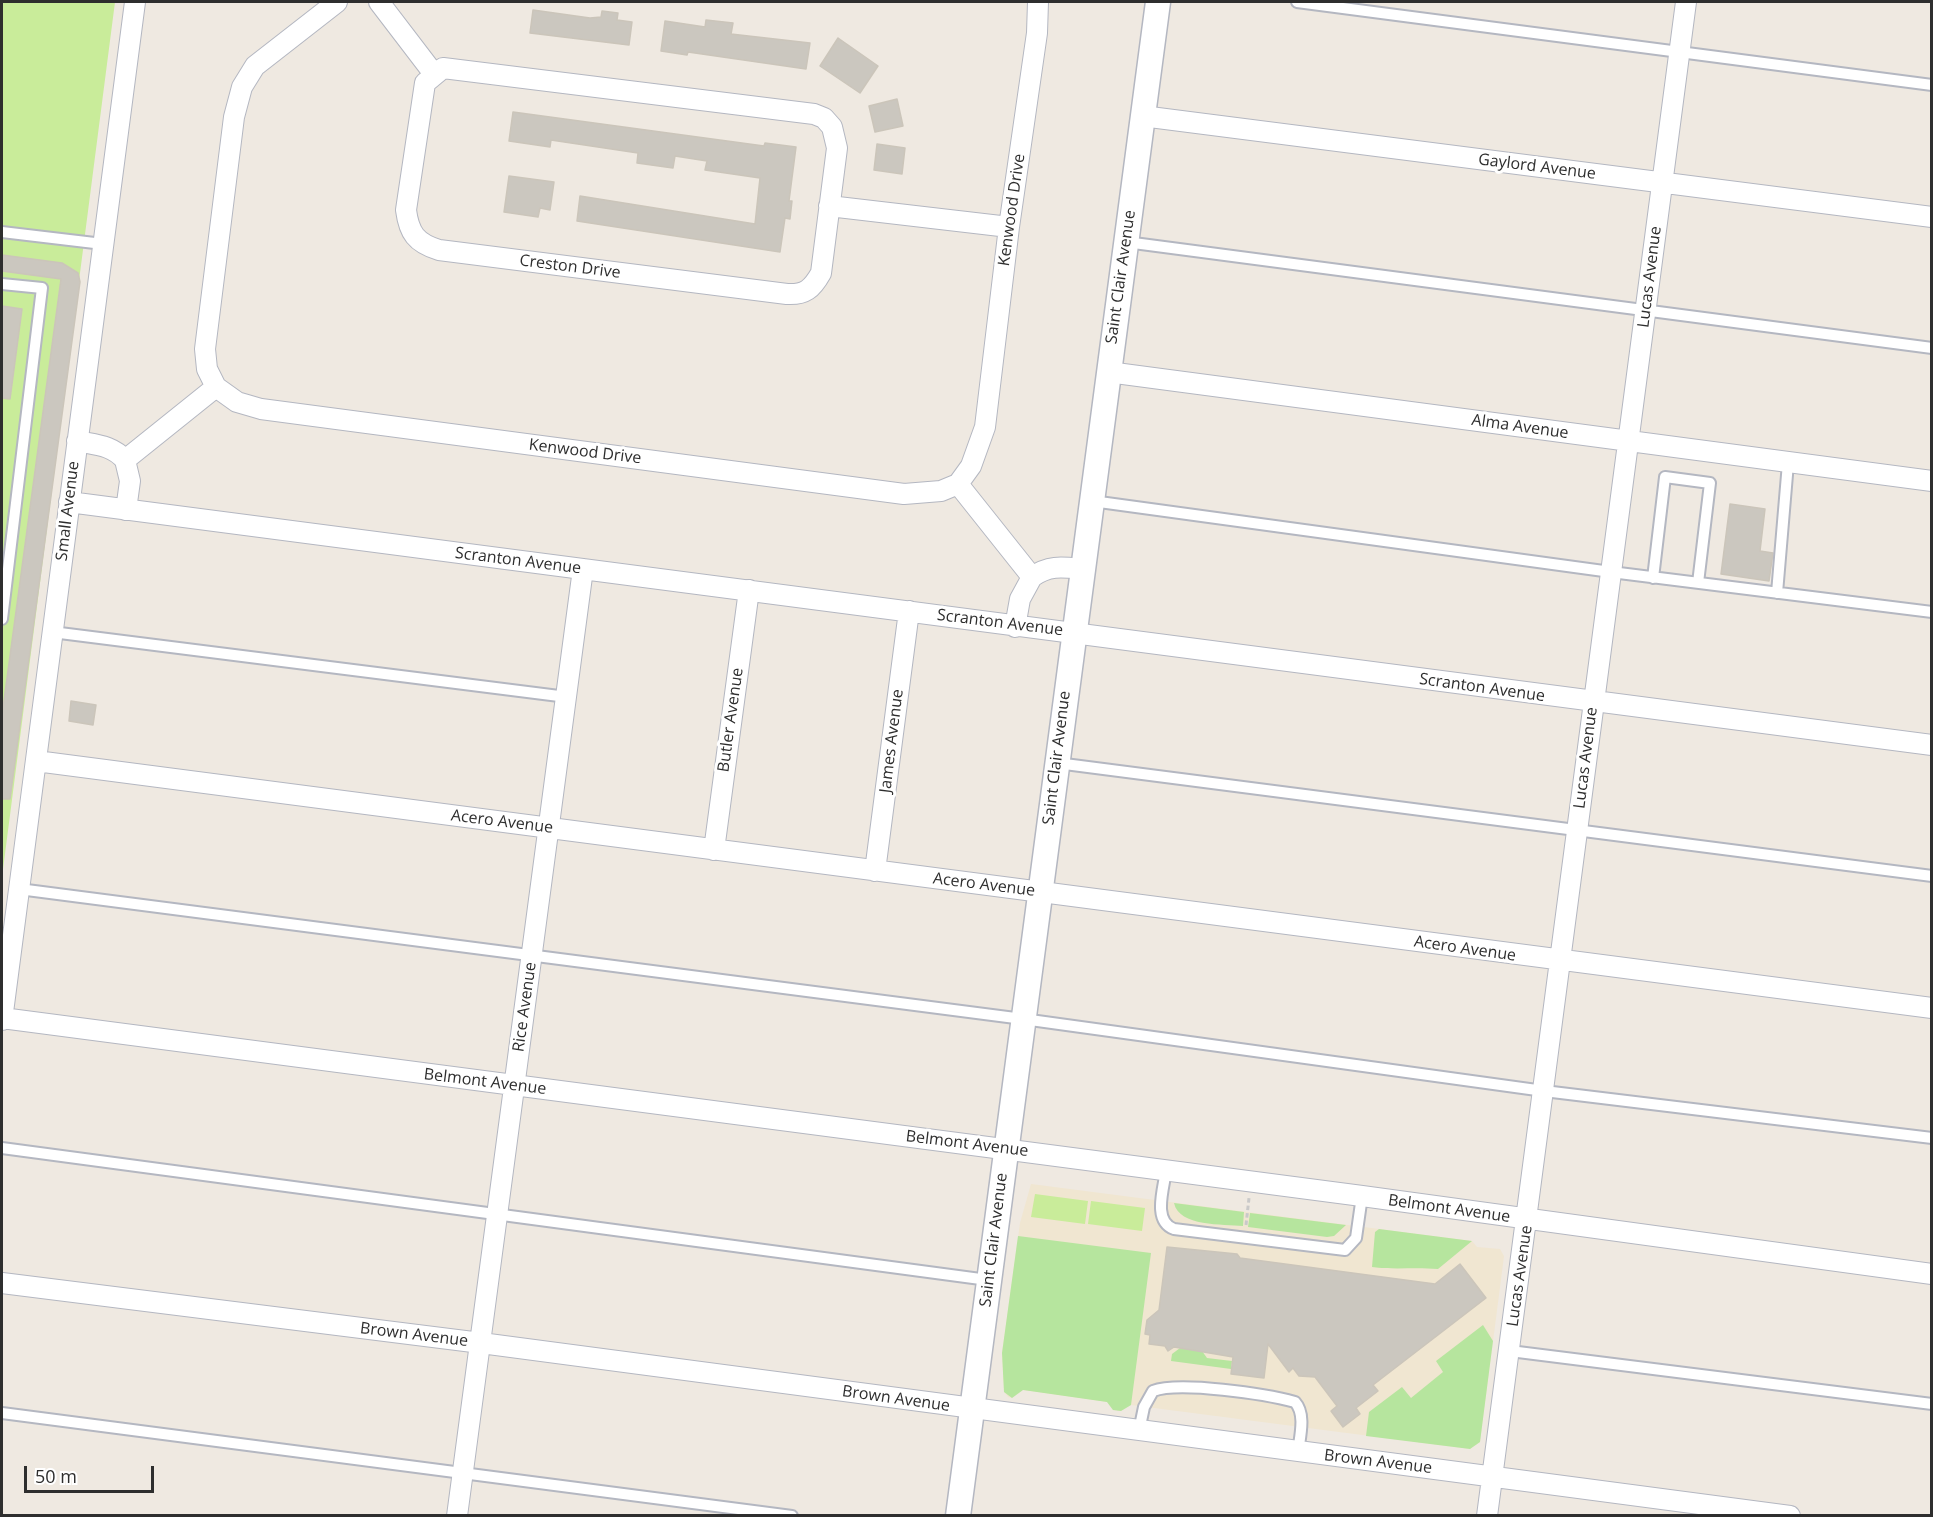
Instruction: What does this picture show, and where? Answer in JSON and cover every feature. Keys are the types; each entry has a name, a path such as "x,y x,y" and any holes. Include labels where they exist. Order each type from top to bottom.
{"street":[{"name":"Small Avenue","path":"2,1019 135,2"},
{"path":"125,460 216,387 207,369 205,349 234,117 242,87 255,66 337,2"},
{"path":"379,2 434,74"},
{"name":"Kenwood Drive","path":"216,387 237,402 261,409 880,490 922,494 958,484 971,466 985,427 1009,227 1037,33 1038,2"},
{"name":"Saint Clair Avenue","path":"958,1515 974,1409 988,1280 1158,2"},
{"name":"Lucas Avenue","path":"1487,1515 1686,2"},
{"name":"Creston Drive","path":"443,68 456,68 813,114 824,118 836,135 837,148 820,273 814,285 804,293 796,294 439,250 426,246 414,238 408,225 406,210 425,83 434,74 443,68"},
{"name":"Gaylord Avenue","path":"1142,116 1932,217"},
{"path":"829,206 1009,227"},
{"name":"Alma Avenue","path":"1108,372 1932,482"},
{"path":"77,441 108,447 118,452 125,460 130,480 126,510"},
{"path":"958,484 1032,577"},
{"name":"Scranton Avenue","path":"69,502 909,611 1016,627 1074,632 1594,703 1932,745"},
{"path":"1016,627 1020,599 1032,577 1054,566 1082,569"},
{"name":"Rice Avenue","path":"457,1515 583,569"},
{"name":"Butler Avenue","path":"714,850 749,590"},
{"name":"James Avenue","path":"875,871 909,611"},
{"name":"Acero Avenue","path":"36,761 1560,962 1932,1008"},
{"name":"Belmont Avenue","path":"2,1019 1166,1170 1527,1221 1932,1274"},
{"name":"Brown Avenue","path":"2,1283 481,1343 1790,1515"}],"lane":[{"path":"1297,2 1932,84"},
{"path":"2,232 103,244"},
{"path":"1125,242 1932,348"},
{"path":"2,284 42,288 2,620"},
{"path":"1777,593 1788,463"},
{"path":"1653,578 1665,477 1710,483 1698,583"},
{"path":"1091,501 1653,578 1932,612"},
{"path":"2,527 13,529"},
{"path":"52,632 567,697"},
{"path":"1057,763 1577,832 1932,876"},
{"path":"19,889 1023,1019 1544,1091 1932,1138"},
{"path":"2,1148 988,1280"},
{"path":"1166,1170 1161,1214 1165,1224 1174,1229 1345,1250 1356,1238 1362,1196"},
{"path":"1510,1351 1932,1404"},
{"path":"1139,1431 1144,1407 1153,1391 1179,1386 1222,1391 1295,1402 1300,1408 1301,1416 1298,1452"},
{"path":"2,1413 792,1515"}],"path":[{"path":"1244,1238 1251,1182"}],"shaded area":[{"path":"1031,1184 1472,1241 1477,1247 1500,1249 1504,1256 1480,1442 1470,1449 1131,1405 1121,1411 1113,1410 1107,1402 1023,1390 1012,1398 1008,1397 1004,1392 1002,1353 1020,1223"}],"green space":[{"path":"2,2 115,2 2,877"},
{"path":"1035,1194 1088,1201 1085,1224 1031,1217"},
{"path":"1091,1201 1145,1208 1142,1231 1088,1224"},
{"path":"1174,1203 1244,1212 1243,1226 1193,1220 1178,1211"},
{"path":"1250,1213 1346,1225 1334,1236 1327,1237 1248,1227"},
{"path":"1379,1229 1472,1241 1438,1269 1372,1267 1375,1232"},
{"path":"1018,1236 1151,1253 1131,1405 1121,1411 1113,1410 1107,1402 1023,1390 1012,1398 1004,1392 1002,1353"},
{"path":"1483,1325 1493,1341 1480,1442 1470,1449 1366,1436 1369,1412 1402,1387 1411,1398 1443,1372 1436,1361"},
{"path":"1180,1348 1202,1351 1207,1358 1232,1361 1231,1369 1171,1361 1172,1354"}],"building":[{"path":"533,10 590,18 601,17 602,11 618,13 617,20 632,22 629,45 530,33"},
{"path":"706,20 733,23 731,34 810,43 806,69 688,52 687,55 661,51 665,21 705,27"},
{"path":"838,38 878,66 860,93 820,66"},
{"path":"897,99 903,126 875,132 869,106"},
{"path":"513,112 764,146 765,143 796,147 789,201 792,201 790,219 785,218 780,252 577,221 580,196 755,224 760,178 705,170 707,161 675,156 673,168 637,163 638,153 551,140 550,147 509,141"},
{"path":"877,144 905,148 902,174 874,170"},
{"path":"509,176 554,182 550,210 540,208 538,217 504,212"},
{"path":"2,255 62,263 78,273 80,282 10,799 2,799 2,715 61,279 2,271"},
{"path":"2,306 22,309 10,399 2,398"},
{"path":"1730,504 1765,509 1760,551 1773,553 1769,581 1721,574"},
{"path":"71,701 96,705 93,725 69,721"},
{"path":"1167,1247 1237,1254 1240,1258 1435,1284 1460,1264 1486,1298 1373,1385 1378,1391 1356,1408 1360,1414 1343,1427 1331,1411 1337,1406 1315,1377 1299,1376 1293,1368 1289,1372 1268,1344 1264,1378 1231,1374 1233,1357 1174,1347 1168,1351 1165,1346 1149,1344 1150,1335 1145,1334 1147,1320 1159,1310"}]}
